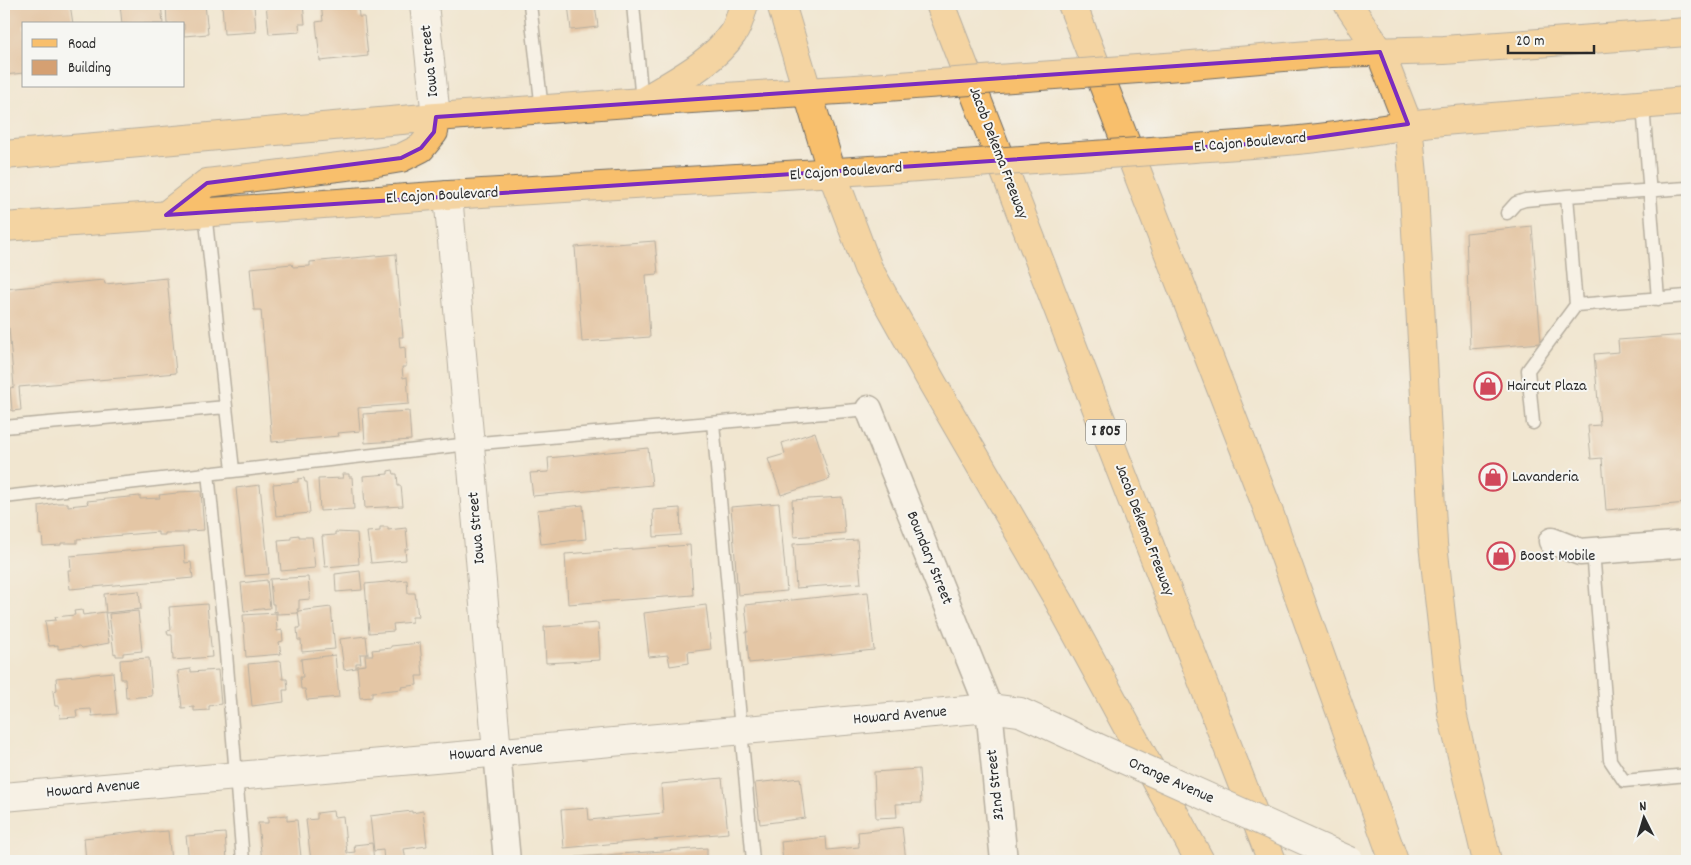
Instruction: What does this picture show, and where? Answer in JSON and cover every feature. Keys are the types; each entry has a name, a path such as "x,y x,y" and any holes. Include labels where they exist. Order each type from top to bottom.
{"main road":[{"path":"642,102 714,55 734,32 744,4"},
{"path":"781,4 832,173 868,268 1059,601 1200,861"},
{"name":"Jacob Dekema Freeway","path":"940,4 1272,861"},
{"path":"1072,4 1267,507 1394,861"},
{"path":"1348,4 1380,52 1408,124 1413,175 1433,544 1452,713 1487,861"},
{"path":"4,154 436,117 642,102 872,88 1331,54 1444,50 1687,32"},
{"name":"El Cajon Boulevard","path":"4,227 448,195 832,173 1281,142 1408,124 1687,101"},
{"path":"166,214 207,183 362,165 401,158 421,148 434,132 436,117"}],"street":[{"name":"Iowa Street","path":"424,4 436,117"},
{"name":"Iowa Street","path":"448,195 507,861"},
{"name":"Boundary Street","path":"869,408 989,708"},
{"path":"1552,541 1580,552 1687,544"},
{"name":"Howard Avenue","path":"4,797 989,708"},
{"name":"Orange Avenue","path":"989,708 1020,712 1350,861"},
{"name":"32nd Street","path":"989,708 1004,861"}],"lane":[{"path":"530,4 542,110"},
{"path":"634,4 642,102"},
{"path":"1642,105 1658,299"},
{"path":"1507,213 1516,203 1525,200 1687,188"},
{"path":"1533,423 1528,370 1576,305 1567,196"},
{"path":"205,212 233,470"},
{"path":"1576,305 1687,296"},
{"path":"4,427 226,407"},
{"path":"4,497 470,444 869,408"},
{"path":"713,423 753,861"},
{"path":"208,473 237,776 243,861"},
{"path":"1593,551 1610,760 1624,781 1687,775"}],"highlighted area":[{"path":"1380,52 1408,124 1281,142 166,215 207,183 401,158 421,148 434,132 436,117"}],"building":[{"path":"4,4 70,4 73,22 22,22 22,73 4,75"},
{"path":"120,4 161,4 163,22 122,22"},
{"path":"166,4 205,4 208,34 185,36 185,22 167,22"},
{"path":"222,4 254,4 256,32 224,34"},
{"path":"266,4 303,4 305,24 299,24 300,32 269,34"},
{"path":"321,4 358,4 359,17 364,17 368,56 320,61 316,22 323,21"},
{"path":"568,4 595,4 598,27 571,30"},
{"path":"1532,226 1541,343 1470,349 1466,233"},
{"path":"655,241 658,274 646,275 650,337 582,342 575,247"},
{"path":"396,254 403,337 399,337 400,348 405,347 406,367 402,367 403,378 407,377 409,404 358,408 360,431 338,433 339,436 272,442 261,310 254,310 250,268 292,264 293,267 310,266 310,262"},
{"path":"167,278 176,373 19,387 21,410 12,411 10,388 14,387 9,328 5,329 4,289 104,280 105,284"},
{"path":"1687,335 1687,503 1606,510 1602,458 1591,459 1588,426 1600,425 1594,354 1619,352 1618,340"},
{"path":"409,411 411,440 365,443 363,414"},
{"path":"815,432 830,479 781,495 768,459 785,454 782,443"},
{"path":"648,448 652,485 533,496 530,473 549,472 548,458"},
{"path":"393,470 394,474 397,474 398,486 401,486 403,506 365,508 363,476 388,474 388,471"},
{"path":"342,474 349,474 349,477 352,477 354,509 320,511 318,479 343,478"},
{"path":"304,478 305,482 307,482 310,513 276,516 273,484 298,482 298,479"},
{"path":"260,485 269,574 245,576 236,488"},
{"path":"201,491 204,530 188,531 188,533 165,533 165,535 158,535 158,532 77,539 77,543 43,546 42,534 40,535 39,506 68,503 68,506 88,504 87,501 140,496 140,499 160,498 159,495"},
{"path":"842,497 845,533 794,537 792,500"},
{"path":"779,503 787,591 738,595 731,507"},
{"path":"583,505 586,539 541,544 537,510"},
{"path":"680,508 681,535 654,537 653,510"},
{"path":"380,527 388,527 388,530 406,528 408,549 405,549 406,560 371,563 367,532 380,531"},
{"path":"335,532 357,533 359,564 325,567 322,536 335,535"},
{"path":"299,535 299,537 312,537 315,568 281,571 278,540 291,539 291,536"},
{"path":"857,540 861,583 796,588 793,544"},
{"path":"690,545 693,595 568,604 565,554"},
{"path":"184,546 185,563 191,562 193,578 70,589 68,570 71,570 70,556"},
{"path":"360,571 362,590 336,592 335,574"},
{"path":"308,577 310,599 299,600 298,613 277,614 277,611 274,612 270,579"},
{"path":"267,580 270,608 244,611 241,583"},
{"path":"407,580 408,593 415,593 418,617 412,617 412,622 393,624 394,631 369,633 365,584"},
{"path":"139,591 141,609 106,613 104,594"},
{"path":"868,592 874,650 749,663 745,605"},
{"path":"207,604 212,657 173,660 172,635 168,635 167,631 171,630 169,607"},
{"path":"706,605 711,649 688,652 689,663 670,666 668,655 649,657 644,613"},
{"path":"331,607 335,649 302,652 301,640 298,640 297,628 300,628 298,611"},
{"path":"82,610 83,615 105,612 109,643 82,648 80,646 58,649 58,645 49,646 45,621 56,620 55,617 75,615 74,611"},
{"path":"138,611 142,651 123,653 123,656 116,656 116,653 114,654 109,614"},
{"path":"276,613 277,631 282,630 283,641 279,642 281,654 246,657 243,615"},
{"path":"598,623 600,660 546,663 544,627"},
{"path":"366,636 368,654 360,654 361,663 356,663 356,668 344,670 340,639"},
{"path":"420,643 423,676 416,676 417,685 401,687 402,689 372,692 372,697 360,698 357,666 366,665 365,655 373,655 372,650"},
{"path":"335,655 339,697 307,700 305,689 301,689 300,677 303,677 301,659"},
{"path":"149,658 152,696 126,698 125,679 121,679 120,660"},
{"path":"281,661 283,679 287,679 288,690 283,690 284,702 252,706 248,664"},
{"path":"191,669 191,672 218,670 221,704 209,706 209,710 194,711 194,707 182,708 178,671"},
{"path":"113,672 117,714 92,716 91,709 76,710 77,717 60,718 59,706 55,706 53,691 57,690 56,678"},
{"path":"919,769 921,803 896,804 897,817 876,818 874,772"},
{"path":"722,778 728,833 564,848 561,810 588,808 589,820 663,813 661,784"},
{"path":"800,778 805,818 760,824 755,783"},
{"path":"333,811 334,817 343,816 347,853 355,852 354,845 372,843 374,861 311,861 306,820 317,819 317,813"},
{"path":"412,811 412,813 423,811 427,846 404,849 406,861 384,861 383,850 374,851 370,816"},
{"path":"287,815 287,821 297,820 301,857 287,859 287,861 262,861 258,823 268,823 268,817"},
{"path":"902,827 906,861 783,861 781,842 826,837 827,850 859,847 858,832"},
{"path":"143,831 143,833 168,831 171,861 86,861 84,838"},
{"path":"225,833 227,861 189,861 186,836"},
{"path":"707,848 707,861 576,861 576,857"}],"place":[{"name":"Haircut Plaza","path":"1488,386"},
{"name":"Lavanderia","path":"1493,477"},
{"name":"Boost Mobile","path":"1501,556"}]}
